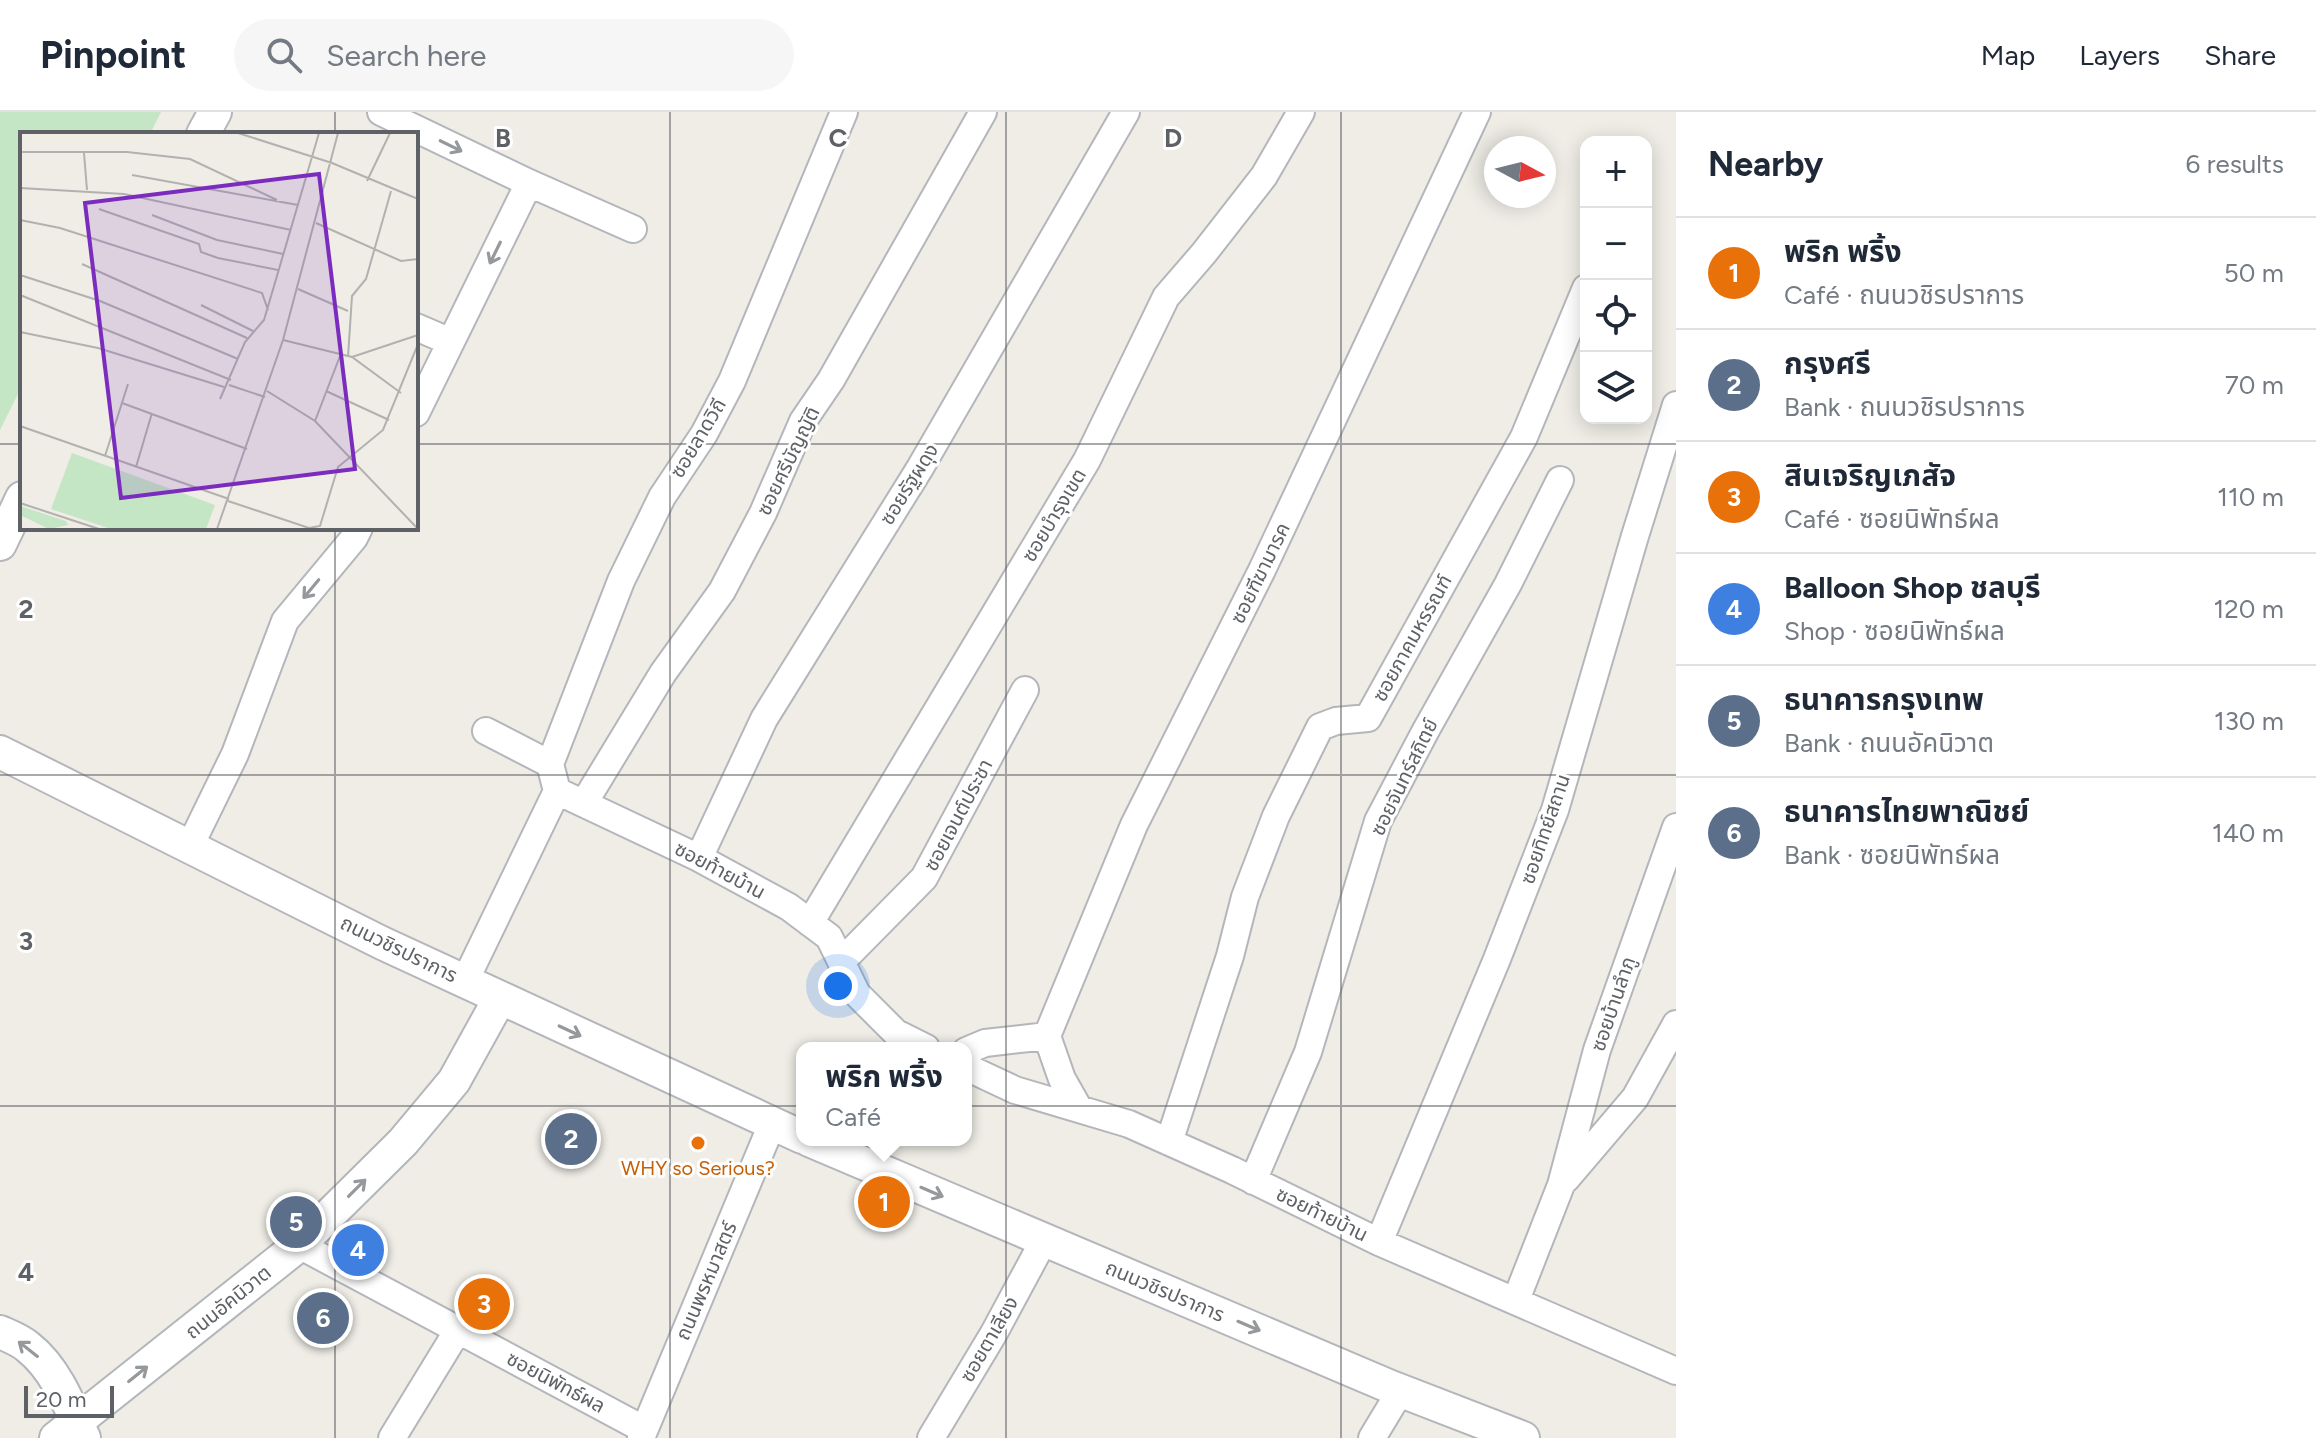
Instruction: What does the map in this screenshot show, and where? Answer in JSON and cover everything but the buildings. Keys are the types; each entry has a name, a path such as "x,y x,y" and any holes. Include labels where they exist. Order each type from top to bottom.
{"street":[{"path":"204,132 215,112"},
{"path":"381,112 633,229"},
{"name":"ซอยลาดวิถี","path":"550,764 621,581 662,497 704,434 732,381 844,112"},
{"name":"ซอยศรีบัญญัติ","path":"584,803 663,673 722,591 763,513 803,421 831,380 983,112"},
{"name":"ซอยรัฐผดุง","path":"699,858 764,719 920,468 1126,112"},
{"name":"ซอยบำรุงเขต","path":"810,923 1087,460 1166,297 1264,176 1301,112"},
{"name":"ซอยฑีฆามารค","path":"1047,1036 1134,825 1262,570 1477,112"},
{"path":"418,409 529,183"},
{"name":"ซอยภาคมหรรณฑ์","path":"1169,1142 1230,956 1245,897 1276,816 1320,727 1336,721 1368,718 1524,437 1580,302"},
{"path":"418,328 451,342"},
{"name":"ซอยทิทย์สถาน","path":"1379,1242 1497,959 1555,810 1676,405"},
{"name":"ซอยจันทร์สถิตย์","path":"1253,1181 1308,1052 1378,821 1508,584 1560,480"},
{"path":"0,544 20,502"},
{"path":"190,846 235,754 285,621 358,530"},
{"name":"ซอยเจนต์ประชา","path":"841,962 924,878 1025,690"},
{"path":"465,981 557,791 550,764 486,731"},
{"name":"ถนนวชิรปราการ","path":"0,752 382,943 796,1134"},
{"name":"ซอยท้ายบ้าน","path":"557,791 699,858 789,907 829,937 857,994 896,1033 914,1042"},
{"name":"ซอยบ้านลำภู","path":"1516,1300 1561,1185 1597,1050 1676,827"},
{"name":"ถนนอัคนิวาต","path":"72,1433 299,1245 403,1142 454,1081 500,998"},
{"name":"ซอยบ้านลำภู","path":"1561,1185 1635,1098 1676,1024"},
{"path":"972,1048 985,1043 1047,1036 1062,1079 1079,1109"},
{"name":"ซอยท้ายบ้าน","path":"972,1070 1015,1090 1129,1124 1379,1242 1676,1371"},
{"name":"ถนนพรหมาสตร์","path":"642,1433 772,1124"},
{"name":"ถนนวชิรปราการ","path":"823,1146 1401,1390 1523,1438"},
{"name":"ซอยตาเลียง","path":"931,1438 994,1333 1044,1240"},
{"name":"ซอยนิพัทธ์ผล","path":"299,1245 642,1433"},
{"path":"392,1438 458,1330"},
{"path":"0,1332 26,1345 47,1365 72,1433"},
{"path":"1372,1438 1401,1390"}],"green space":[{"path":"0,112 161,112 151,132 20,132 20,390 0,430"}],"place":[{"name":"กรุงศรี","path":"571,1139"},
{"name":"WHY so Serious?","path":"698,1143"},
{"name":"พริก พริ้ง","path":"884,1202"},
{"name":"ธนาคารกรุงเทพ","path":"296,1222"},
{"name":"Balloon Shop ชลบุรี","path":"358,1250"},
{"name":"สินเจริญเภสัจ","path":"484,1304"},
{"name":"ธนาคารไทยพาณิชย์","path":"323,1318"}]}
